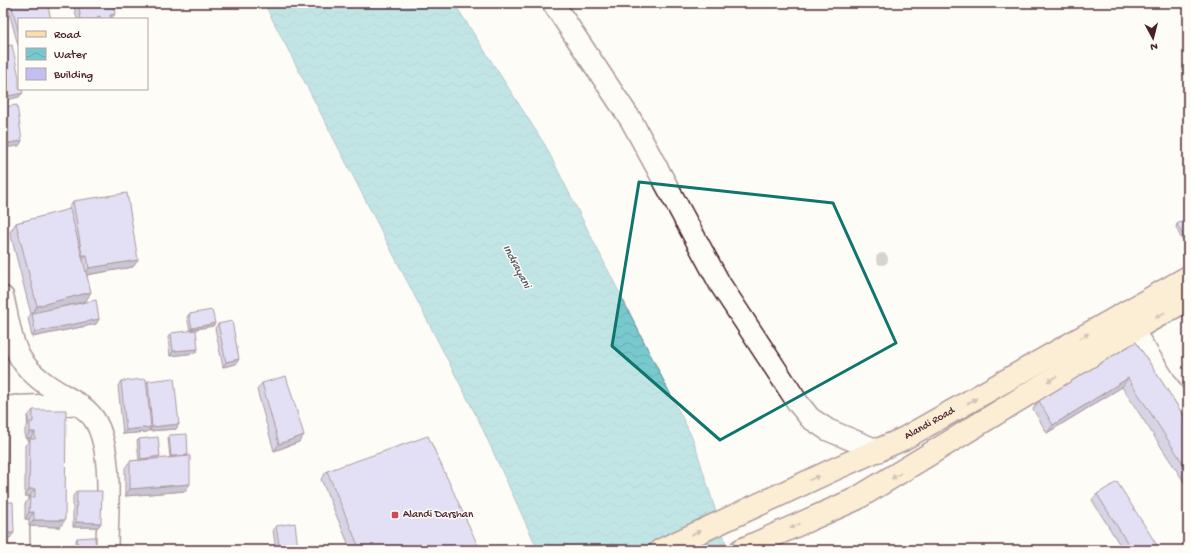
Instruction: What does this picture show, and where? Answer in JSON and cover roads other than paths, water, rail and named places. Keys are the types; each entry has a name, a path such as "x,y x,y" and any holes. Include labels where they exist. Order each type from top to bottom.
{"main road":[{"name":"Alandi Road","path":"661,550 837,468 879,451 952,412 1188,277"},
{"path":"741,550 856,499 1133,330 1188,299"},
{"path":"952,412 964,433"}],"street":[{"path":"553,3 631,120 720,284 798,403 810,418 828,430 879,451"},
{"path":"3,297 14,344 19,358 30,372 42,382 78,404 94,418 102,434 107,461 108,550"},
{"path":"1133,330 1188,418"},
{"path":"19,550 9,406 78,404"}],"water":[{"name":"Indrayani","path":"264,3 454,3 545,145 693,439 728,550 538,550 479,421"}],"place":[{"name":"Alandi Darshan","path":"395,515"}]}
